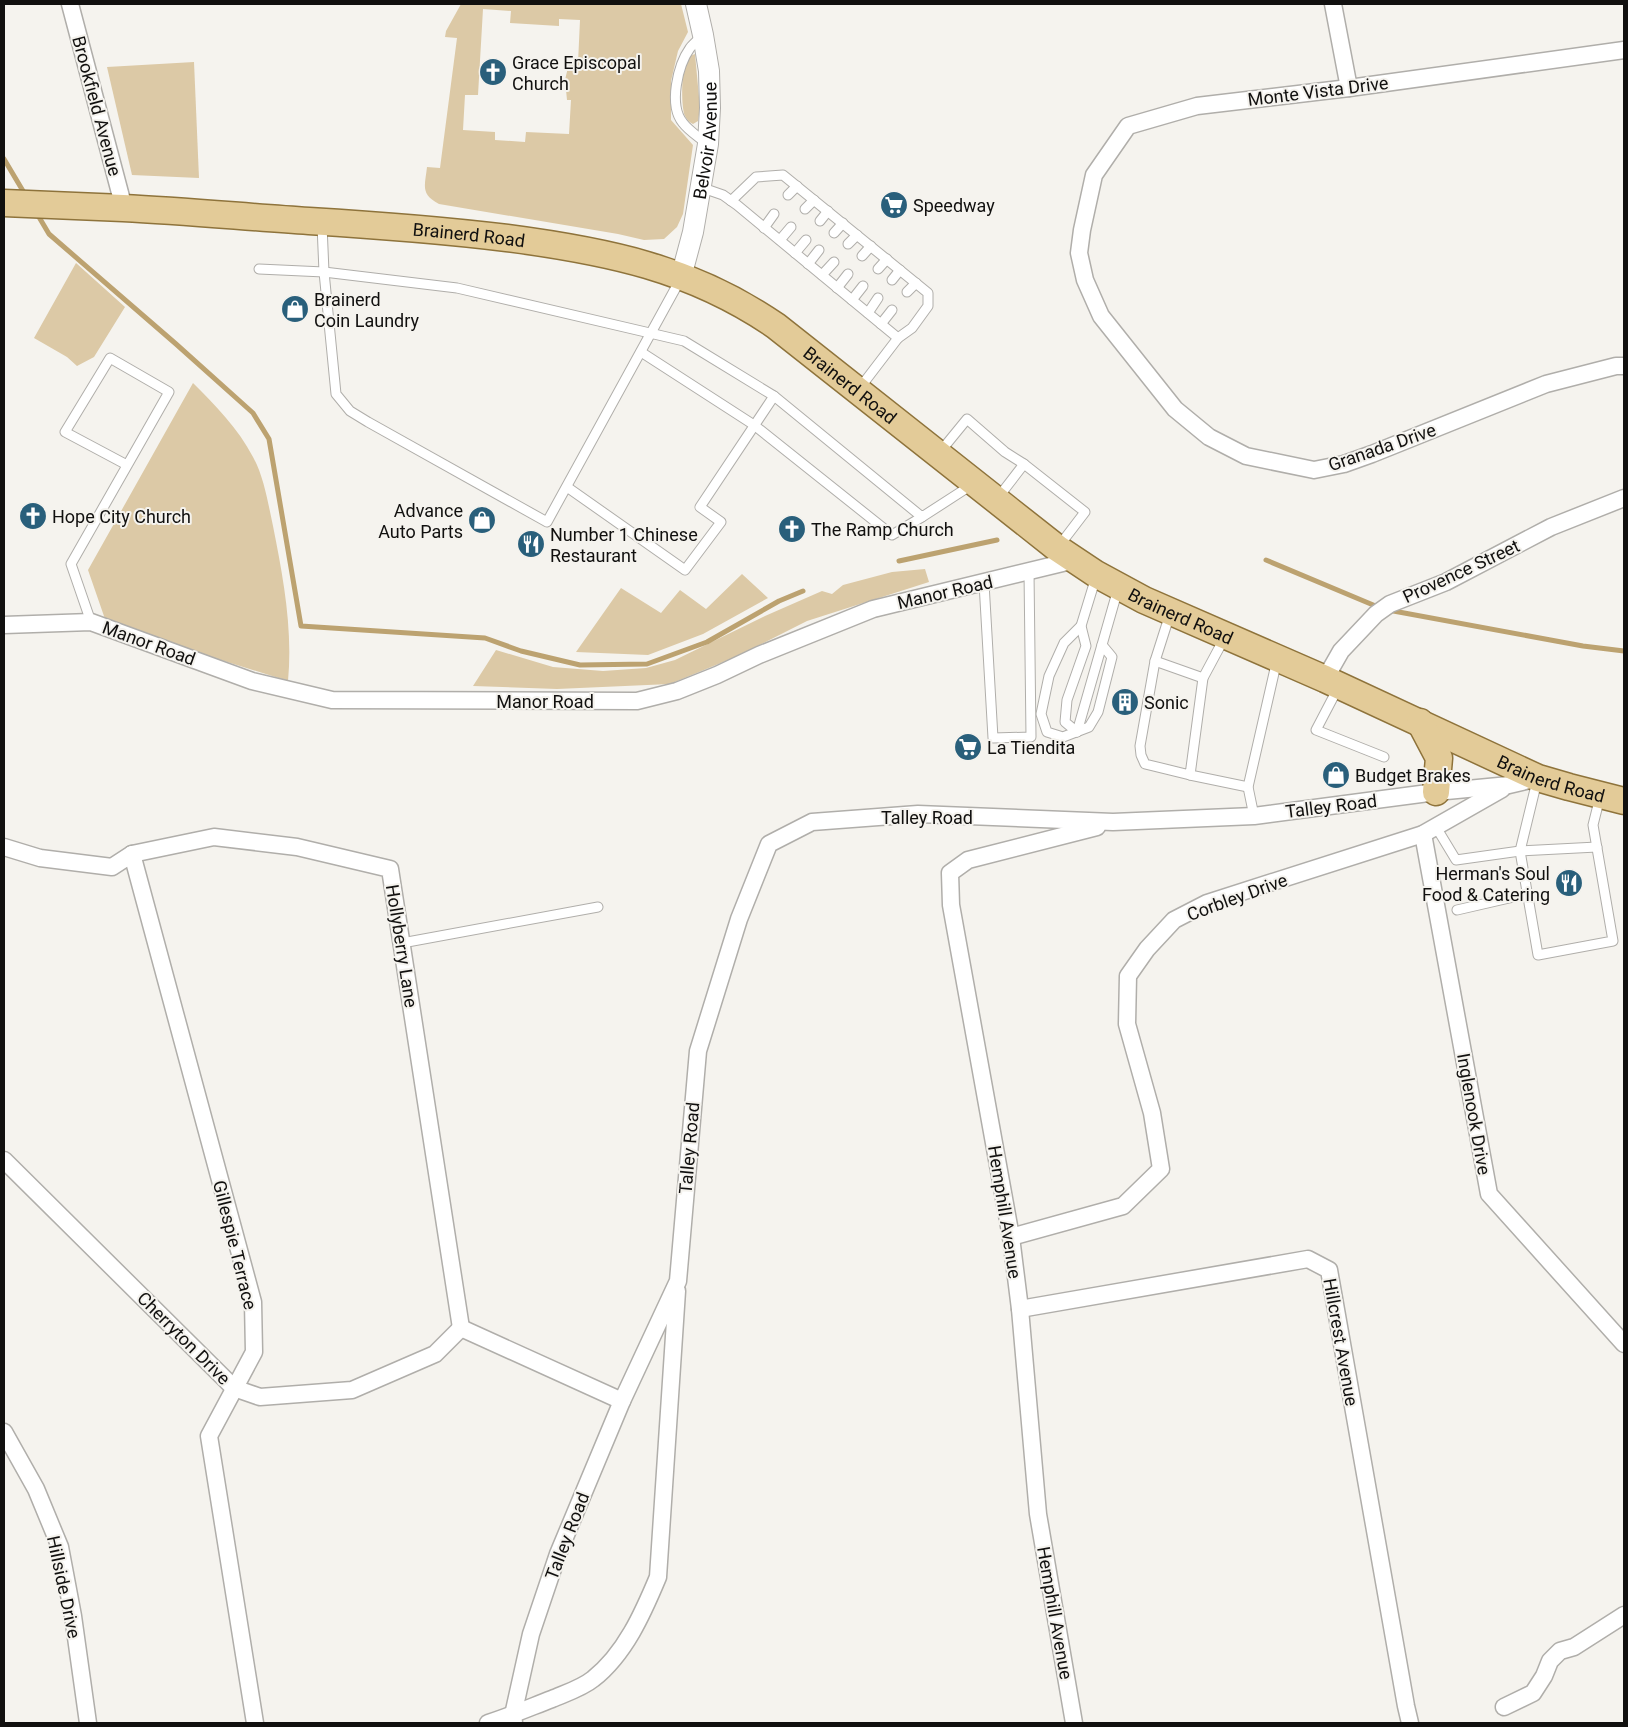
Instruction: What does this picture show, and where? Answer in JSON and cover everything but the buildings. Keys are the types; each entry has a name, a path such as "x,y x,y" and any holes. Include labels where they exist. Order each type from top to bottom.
{"main road":[{"name":"Brainerd Road","path":"11,203 124,208 449,231 559,245 631,259 682,277 706,286 754,310 1076,561 1119,587 1170,612 1420,722 1538,778 1612,798"},
{"path":"1420,722 1439,758 1436,792"}],"street":[{"name":"Brookfield Avenue","path":"70,4 124,208"},
{"name":"Belvoir Avenue","path":"682,277 693,232 708,144 710,108 708,71 696,4"},
{"path":"1333,4 1349,88"},
{"name":"Monte Vista Drive","path":"1082,230 1094,175 1128,126 1197,106 1349,88 1624,50"},
{"name":"Granada Drive","path":"1082,230 1079,253 1085,280 1101,316 1175,409 1209,437 1225,447 1246,456 1314,470 1344,464 1546,384 1616,366 1624,366"},
{"name":"Provence Street","path":"1332,682 1341,651 1376,614 1390,604 1446,582 1551,527 1624,498"},
{"name":"Manor Road","path":"4,624 91,622 252,681 332,700 637,701 677,691 717,676 759,655 873,609 1076,561"},
{"name":"Talley Road","path":"513,1719 593,1679 630,1636 644,1611 658,1577 678,1281 698,1051 739,920 768,844 812,822 918,814 1114,822 1254,816 1436,792 1508,785 1538,778"},
{"name":"Corbley Drive","path":"1011,1237 1123,1206 1161,1169 1152,1113 1127,1024 1128,976 1147,949 1174,920 1207,903 1429,830 1508,785"},
{"name":"Hemphill Avenue","path":"1074,1723 1038,1514 1020,1309 1011,1237 951,905 950,872 968,860 1114,822"},
{"name":"Inglenook Drive","path":"1429,830 1489,1194 1624,1344"},
{"name":"Hollyberry Lane","path":"4,847 40,858 112,867 132,854 214,837 297,847 390,869 461,1328"},
{"name":"Gillespie Terrace","path":"132,854 253,1302 254,1352 209,1436 255,1723"},
{"name":"Cherryton Drive","path":"4,1160 234,1388 260,1397 352,1390 434,1354 461,1328"},
{"name":"Hillcrest Avenue","path":"1020,1309 1308,1259 1329,1270 1410,1723"},
{"name":"Talley Road","path":"513,1719 532,1634 558,1554 622,1401 678,1281"},
{"path":"461,1328 622,1401"},
{"name":"Hillside Drive","path":"4,1432 36,1489 60,1547 73,1616 88,1723"},
{"path":"1504,1708 1533,1693 1544,1676 1550,1661 1560,1651 1574,1647 1624,1614"},
{"path":"488,1723 513,1719"}],"lane":[{"path":"703,35 691,47 684,60 677,81 676,95 677,110 683,123 708,144"},
{"path":"731,201 756,177 783,175 928,293 928,306 912,328 898,338 858,391"},
{"path":"788,195 797,186"},
{"path":"700,187 723,195 731,201 898,338"},
{"path":"805,209 814,200"},
{"path":"820,222 828,212"},
{"path":"764,228 774,214"},
{"path":"322,222 324,272 336,394 350,411 547,522 682,277"},
{"path":"834,233 843,223"},
{"path":"780,240 791,227"},
{"path":"848,244 857,235"},
{"path":"795,253 806,240"},
{"path":"862,256 871,246"},
{"path":"808,264 819,250"},
{"path":"878,269 887,259"},
{"path":"822,275 834,262"},
{"path":"259,269 324,272 457,288 684,341 774,396 922,517"},
{"path":"892,280 900,270"},
{"path":"838,288 848,274"},
{"path":"907,292 916,283"},
{"path":"852,300 863,286"},
{"path":"868,313 878,298"},
{"path":"881,324 892,310"},
{"path":"641,352 754,425 892,535 975,482"},
{"path":"91,622 71,564 169,392 110,358 65,432 127,465"},
{"path":"567,487 685,570 721,522 700,507 774,396"},
{"path":"938,454 967,420 1005,452 1024,464 1085,512 1076,561 1081,626 1086,646 1067,700 1064,722 1076,732"},
{"path":"997,500 1024,464"},
{"path":"984,583 993,738 1030,738 1028,572"},
{"path":"1076,732 1119,587"},
{"path":"1170,612 1155,661 1140,746 1145,764 1248,787"},
{"path":"1081,626 1064,643 1049,676 1042,714 1047,732 1063,737 1090,726 1098,712 1112,657 1102,645"},
{"path":"1190,775 1203,678 1226,636"},
{"path":"1254,816 1248,787 1277,658"},
{"path":"1155,661 1203,678"},
{"path":"1332,682 1316,730 1384,757"},
{"path":"1538,778 1520,851 1538,955 1613,941 1593,825 1612,798"},
{"path":"1429,830 1456,860 1520,851 1597,847"},
{"path":"1457,910 1527,894"},
{"path":"402,943 598,907"}],"shaded area":[{"path":"461,4 681,4 688,32 678,51 671,81 671,120 693,145 683,214 677,227 664,239 644,240 439,204 429,197 425,189 427,167 440,168 457,38 445,37 446,31","holes":["483,9 511,11 510,23 559,26 559,19 580,20 578,63 569,63 565,80 567,100 571,100 569,134 526,132 525,142 495,140 495,132 463,130 465,95 478,95"]},
{"path":"695,54 700,108 698,121 693,124 685,116 682,85 684,66 690,56"},
{"path":"194,62 199,178 132,175 107,67"},
{"path":"76,263 125,307 94,357 77,366 67,357 34,338"},
{"path":"193,383 218,408 240,436 257,465 263,482 277,545 286,603 289,642 288,681 205,655 105,619 88,570"},
{"path":"925,569 929,582 807,621 740,655 670,684 557,689 473,686 496,650 553,667 603,671 646,668 675,660 765,616 822,591 832,594 843,585 892,572"},
{"path":"742,574 768,598 703,634 648,655 576,652 621,588 661,613 680,590 706,609"}],"waterway":[{"path":"4,159 26,196"},
{"path":"36,212 49,234 253,413 269,439 301,626 485,638 521,651 580,665 647,664 707,642 779,601 803,591"},
{"path":"899,561 997,540"},
{"path":"1266,560 1378,607"},
{"path":"1388,610 1583,646 1624,651"}],"place":[{"name":"Grace Episcopal Church","path":"493,72"},
{"name":"Speedway","path":"894,205"},
{"name":"Brainerd Coin Laundry","path":"295,309"},
{"name":"Hope City Church","path":"33,516"},
{"name":"Advance Auto Parts","path":"482,520"},
{"name":"The Ramp Church","path":"792,529"},
{"name":"Number 1 Chinese Restaurant","path":"531,544"},
{"name":"Sonic","path":"1125,702"},
{"name":"La Tiendita","path":"968,747"},
{"name":"Budget Brakes","path":"1336,775"},
{"name":"Herman's Soul Food & Catering","path":"1569,883"}]}
